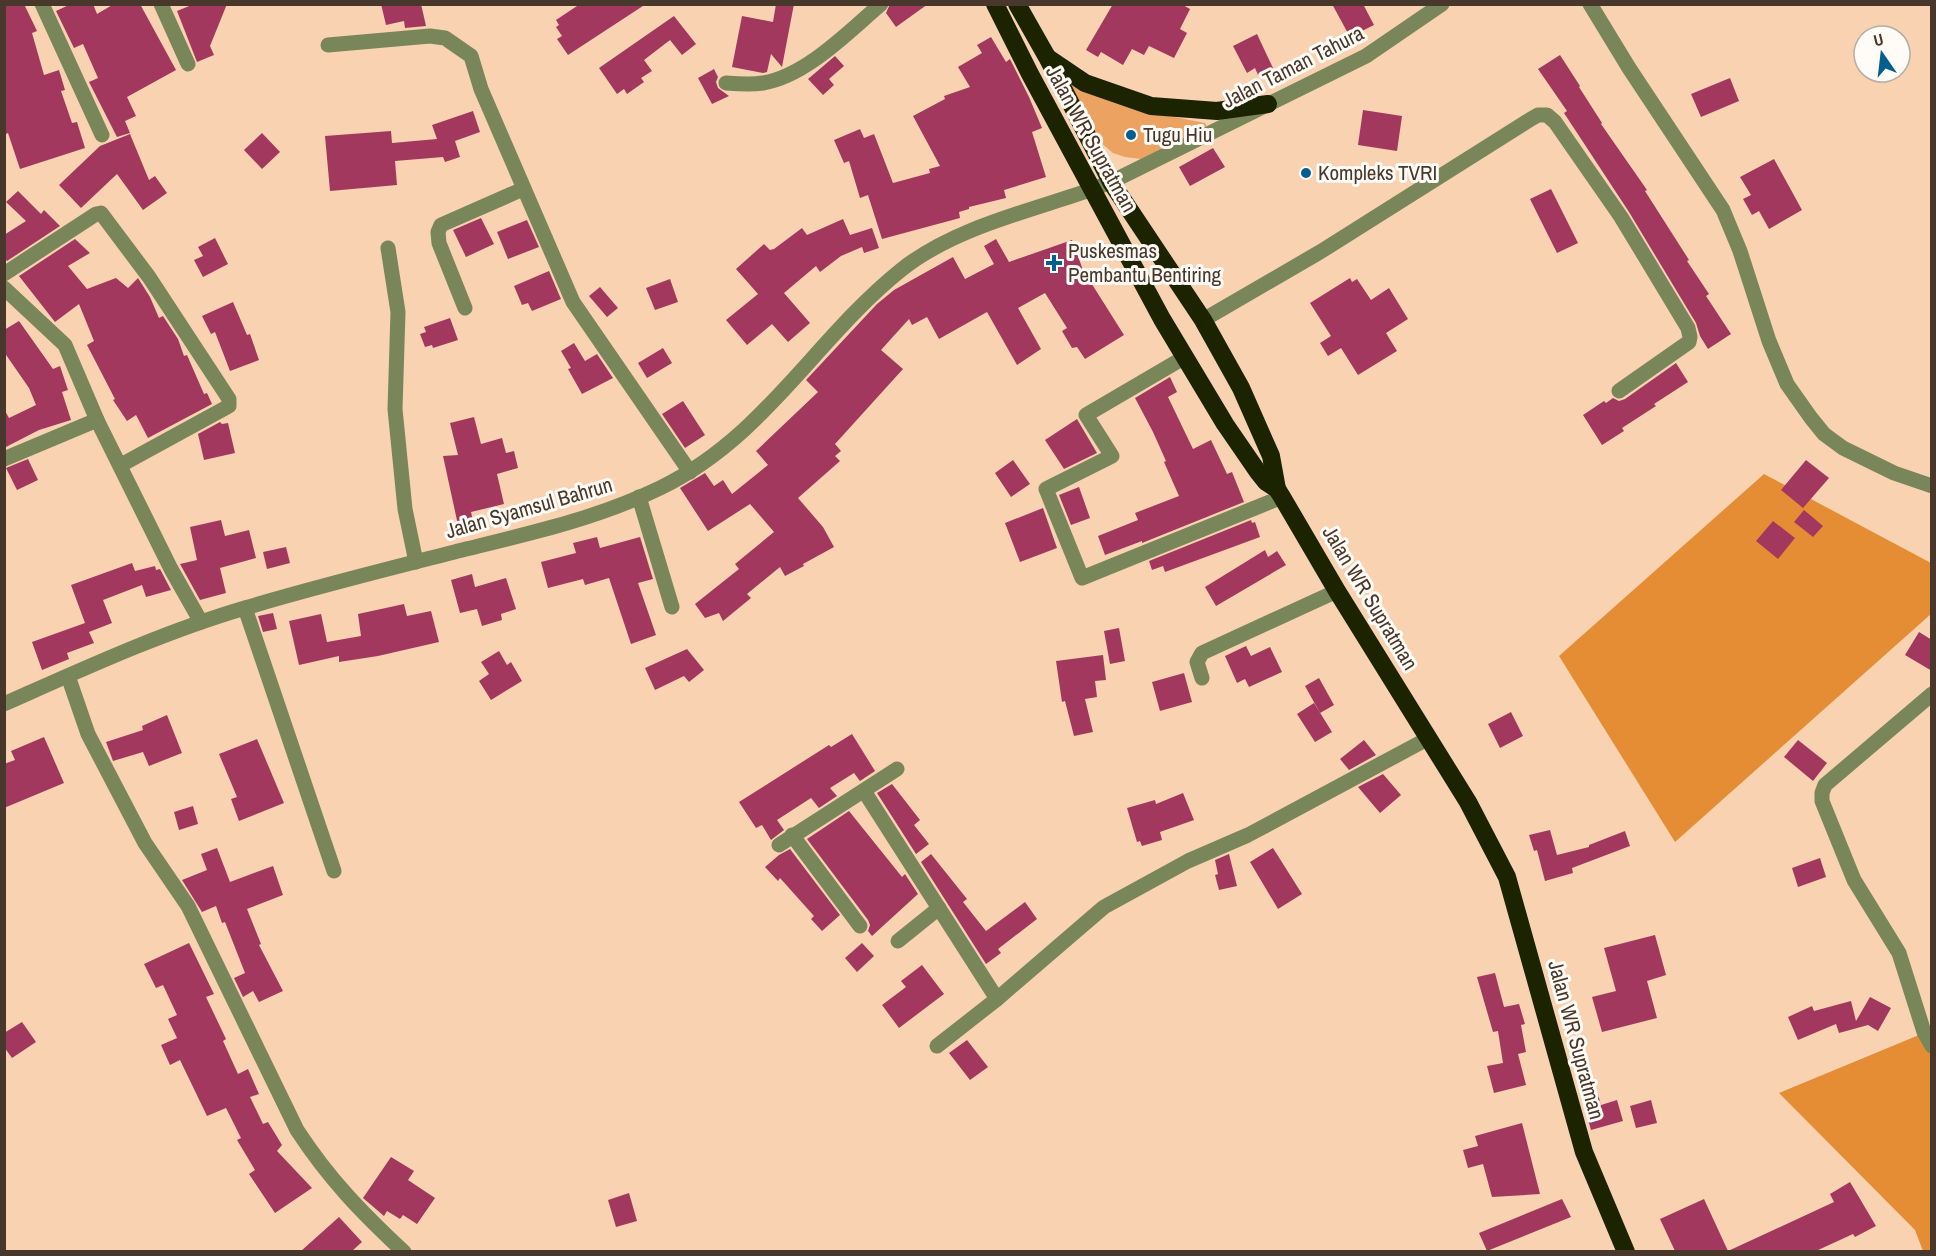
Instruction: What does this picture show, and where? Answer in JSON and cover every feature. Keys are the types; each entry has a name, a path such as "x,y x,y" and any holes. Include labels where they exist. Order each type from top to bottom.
{"highway":[{"name":"Jalan WR Supratman","path":"995,4 1030,74 1162,319 1225,424 1266,482 1280,493 1468,802 1507,877 1584,1152 1626,1251"},
{"path":"1017,4 1111,182 1203,320 1241,388 1271,456 1280,493"},
{"path":"1047,57 1085,82 1107,92 1151,106 1217,111 1268,104"}],"street":[{"path":"42,4 102,135"},
{"path":"161,4 188,64"},
{"path":"726,84 763,83 778,79 827,50 881,4"},
{"name":"Jalan Taman Tahura","path":"1093,189 1366,56 1442,4"},
{"path":"1590,4 1629,68 1723,210 1740,250 1787,384 1824,434 1843,448 1894,473 1932,486"},
{"path":"327,45 430,36 445,38 471,56 481,89 573,302 690,472"},
{"path":"1203,320 1320,252 1531,119 1538,115 1547,115 1555,122 1621,217 1688,328 1689,342 1619,391"},
{"path":"465,308 439,243 438,232 441,225 523,189"},
{"name":"Jalan Syamsul Bahrun","path":"4,704 201,622 416,562 555,527 608,511 639,497 690,472 731,443 770,406 863,302 903,268 930,249 963,233 1093,189"},
{"path":"4,274 96,214 101,213 150,277 229,399 229,406 121,465"},
{"path":"388,248 398,312 395,409 405,509 416,562"},
{"path":"4,288 65,345 97,420 171,569 201,622"},
{"path":"1185,357 1086,415 1112,456 1046,489 1082,578 1280,493"},
{"path":"4,459 97,420"},
{"path":"639,497 672,607"},
{"path":"1202,678 1197,662 1202,653 1338,591"},
{"path":"245,608 334,872"},
{"path":"68,676 88,734 145,843 188,906 297,1130 339,1188 364,1215 404,1251"},
{"path":"1932,694 1825,785 1822,793 1824,808 1854,880 1899,953 1924,1032 1932,1046"},
{"path":"937,1046 997,999 1104,907 1188,861 1269,824 1430,738"},
{"path":"779,845 897,769"},
{"path":"864,791 997,999"},
{"path":"792,835 860,926"},
{"path":"898,941 939,908"}],"shaded area":[{"path":"1072,84 1149,112 1205,123 1207,126 1141,159 1125,157 1113,153 1099,141 1071,87"},
{"path":"1764,474 1931,563 1931,614 1675,842 1559,656"},
{"path":"1931,1030 1931,1251 1923,1251 1915,1230 1779,1093"}],"building":[{"path":"4,4 24,4 37,31 32,33 44,75 59,70 65,90 61,91 72,123 77,122 85,148 20,169 8,133 4,135"},
{"path":"71,4 93,4 97,14 114,4 140,4 176,70 127,97 136,116 125,121 130,133 117,137 89,82 98,78 83,44 74,48 56,11"},
{"path":"194,4 227,4 210,46 214,55 197,62 177,11"},
{"path":"381,4 421,4 426,26 405,28 404,21 386,25"},
{"path":"580,4 646,4 568,55 557,39 562,36 556,27 559,25 556,20"},
{"path":"776,4 794,4 782,67 771,54 767,72 732,67 742,16 773,22"},
{"path":"890,4 928,4 896,27 886,13"},
{"path":"1113,4 1181,4 1190,9 1180,29 1187,33 1174,58 1149,46 1144,55 1132,49 1123,65 1101,52 1098,57 1086,50"},
{"path":"1332,4 1363,4 1374,25 1350,37"},
{"path":"674,16 696,44 682,55 670,40 644,60 652,71 641,78 644,82 627,94 624,89 617,94 599,68"},
{"path":"1257,34 1273,68 1258,75 1255,68 1247,73 1233,46"},
{"path":"991,37 1006,62 1010,59 1042,128 1032,132 1046,177 1004,190 1006,198 969,207 959,212 960,218 882,239 868,195 860,198 849,161 844,163 834,140 860,129 864,138 874,134 893,183 930,173 929,169 940,166 913,116 945,99 944,96 970,87 958,67 982,53 977,45"},
{"path":"1560,55 1601,124 1647,190 1645,191 1709,294 1706,296 1731,334 1708,349 1700,336 1696,323 1629,212 1564,113 1567,111 1538,69"},
{"path":"835,56 844,66 829,79 834,85 823,95 808,79"},
{"path":"714,69 718,77 716,82 718,88 729,96 712,104 698,78"},
{"path":"1730,78 1739,101 1701,117 1691,94"},
{"path":"1363,110 1402,116 1397,151 1358,145"},
{"path":"473,111 480,132 455,141 460,157 445,162 443,157 395,161 397,185 330,191 325,136 391,131 392,143 437,139 432,125"},
{"path":"262,133 280,152 262,169 244,150"},
{"path":"130,134 149,180 155,176 167,193 143,210 117,174 81,208 59,185 100,146"},
{"path":"1213,148 1225,167 1190,186 1179,167"},
{"path":"1774,159 1802,210 1769,229 1759,211 1752,215 1743,199 1751,195 1740,177"},
{"path":"1551,189 1578,243 1557,253 1530,199"},
{"path":"18,191 41,214 44,210 60,226 7,261 4,258 4,235 26,221 6,202"},
{"path":"481,218 494,244 466,257 453,230"},
{"path":"843,219 850,235 872,228 879,248 864,253 862,247 841,256 820,272 816,266 784,293 810,323 788,342 772,324 747,345 726,320 758,294 736,269 764,244 770,250 774,249 802,228 807,235"},
{"path":"527,220 539,247 508,259 497,232"},
{"path":"215,238 228,264 203,277 194,260 203,256 198,247"},
{"path":"75,239 90,253 68,266 87,289 116,278 128,288 138,278 159,318 163,316 178,339 184,356 187,355 204,394 207,393 212,404 148,438 136,415 127,421 113,400 115,399 87,345 94,341 79,304 55,322 19,276"},
{"path":"996,239 1009,262 1072,240 1083,270 1124,335 1085,359 1077,347 1072,348 1062,331 1067,328 1045,293 1018,308 1041,349 1017,365 987,312 939,339 927,317 912,325 909,319 881,350 903,369 835,444 841,451 835,456 840,461 798,498 823,527 834,547 785,576 780,567 747,594 751,598 723,621 719,613 705,618 695,604 739,569 735,564 774,532 750,504 708,531 680,488 705,473 714,486 723,480 732,494 768,465 756,451 818,392 806,380 877,304 894,290 953,257 965,279 994,264 984,246"},
{"path":"549,271 561,299 532,311 528,303 522,305 514,286"},
{"path":"1350,278 1352,282 1357,279 1371,300 1389,288 1408,319 1386,333 1397,351 1358,375 1341,348 1328,356 1320,343 1331,336 1310,303"},
{"path":"670,279 678,302 655,310 646,288"},
{"path":"600,287 618,308 607,317 589,296"},
{"path":"233,302 247,335 250,334 259,360 230,371 215,332 211,334 202,316"},
{"path":"450,318 458,340 433,348 432,345 425,347 420,334 426,332 424,327"},
{"path":"19,321 53,369 60,366 68,390 62,392 71,420 39,430 4,448 4,409 9,418 36,405 29,388 4,352 4,330"},
{"path":"574,343 585,361 597,354 613,378 582,394 561,351"},
{"path":"663,348 672,363 647,378 638,363"},
{"path":"1676,363 1688,382 1654,404 1656,406 1622,428 1624,431 1602,445 1583,415 1604,401 1606,403 1613,398 1619,401 1625,399"},
{"path":"1170,377 1177,392 1168,397 1193,449 1211,440 1227,474 1232,472 1244,502 1142,543 1142,541 1105,555 1098,536 1138,520 1135,513 1179,496 1153,432 1135,398"},
{"path":"683,401 705,435 685,448 662,414"},
{"path":"474,417 481,444 502,438 506,453 514,451 518,468 497,474 504,504 471,512 473,521 458,525 443,456 458,455 450,423"},
{"path":"1077,419 1097,453 1064,469 1045,440"},
{"path":"220,422 228,423 235,453 204,460 198,434"},
{"path":"28,459 38,480 17,490 6,468"},
{"path":"1013,460 1030,484 1011,497 995,473"},
{"path":"1806,460 1829,478 1803,508 1781,490"},
{"path":"1079,487 1090,518 1071,525 1059,495"},
{"path":"1043,508 1057,548 1020,562 1005,523"},
{"path":"1804,510 1823,526 1813,537 1794,522"},
{"path":"221,520 225,536 249,530 256,558 220,568 226,593 200,600 180,564 197,560 190,527"},
{"path":"1251,520 1252,523 1255,522 1260,537 1165,572 1163,566 1152,570 1149,561"},
{"path":"1773,521 1795,538 1778,559 1756,541"},
{"path":"597,537 600,548 640,537 653,579 638,583 656,635 631,644 609,578 585,585 583,579 548,588 541,562 576,553 573,543"},
{"path":"286,547 290,563 267,569 263,552"},
{"path":"1265,550 1268,557 1277,551 1286,565 1216,606 1205,587"},
{"path":"132,563 135,571 155,566 156,570 160,569 171,590 146,597 142,585 103,600 112,623 89,632 94,643 67,653 69,659 42,670 32,642 85,623 71,585"},
{"path":"472,574 475,587 506,578 516,609 501,614 502,620 482,626 477,609 460,613 451,580"},
{"path":"404,604 407,616 431,611 439,642 378,656 339,662 339,656 299,665 289,621 321,614 327,642 361,636 358,614"},
{"path":"273,613 277,629 263,632 258,616"},
{"path":"1119,628 1125,661 1110,664 1104,631"},
{"path":"1919,632 1932,640 1932,671 1905,655"},
{"path":"1246,646 1251,656 1270,647 1282,672 1249,687 1245,679 1237,683 1225,656"},
{"path":"687,649 704,670 689,682 684,676 655,690 645,668"},
{"path":"499,651 507,665 511,662 522,681 491,700 479,681 489,674 481,662"},
{"path":"1103,655 1106,680 1095,681 1097,697 1085,699 1093,732 1074,736 1065,701 1062,702 1056,661"},
{"path":"1184,673 1192,702 1160,711 1152,682"},
{"path":"1319,678 1334,705 1320,713 1305,686"},
{"path":"1314,703 1332,732 1315,742 1297,714"},
{"path":"1511,712 1523,736 1500,748 1488,724"},
{"path":"167,715 182,753 149,766 143,752 113,761 106,742 143,730 142,726"},
{"path":"852,734 875,771 860,781 854,773 830,788 837,796 819,808 811,798 777,820 784,830 771,840 762,825 756,828 739,802 829,745 831,747"},
{"path":"44,737 64,783 4,808 4,764 15,760 11,751"},
{"path":"257,739 284,803 239,821 231,799 237,797 219,754"},
{"path":"1364,740 1376,755 1349,770 1340,759"},
{"path":"1798,740 1827,763 1813,781 1784,757"},
{"path":"1383,774 1401,795 1380,813 1358,787"},
{"path":"892,784 920,820 914,825 929,844 916,854 877,793"},
{"path":"1183,793 1194,820 1160,832 1162,840 1142,846 1140,841 1137,842 1127,808 1155,800 1156,804"},
{"path":"193,806 198,824 179,830 174,812"},
{"path":"849,811 902,877 905,874 918,894 872,936 868,931 870,925 868,920 807,839"},
{"path":"1550,830 1557,855 1589,847 1589,845 1625,831 1630,846 1572,868 1573,873 1545,881 1537,850 1534,851 1529,835"},
{"path":"217,848 230,882 273,866 283,895 247,909 261,944 259,945 283,991 259,1002 253,991 243,997 234,978 245,973 225,922 222,923 216,906 202,912 182,880 207,870 201,854"},
{"path":"1273,848 1302,894 1278,909 1250,862"},
{"path":"790,849 840,915 822,931 811,919 814,916 780,878 778,881 765,867"},
{"path":"931,854 967,899 963,902 986,931 1025,902 1037,919 998,949 1001,953 986,964 921,862"},
{"path":"1229,854 1237,886 1219,890 1215,875 1218,874 1215,860"},
{"path":"1820,858 1826,877 1798,887 1792,868"},
{"path":"1655,935 1666,975 1647,981 1657,1018 1602,1032 1592,997 1616,991 1604,948"},
{"path":"189,943 214,994 206,997 226,1039 223,1041 238,1074 248,1069 259,1094 250,1097 263,1124 268,1122 282,1145 277,1151 312,1188 275,1213 249,1174 255,1170 237,1140 241,1138 226,1108 207,1116 180,1060 170,1065 161,1045 177,1038 168,1019 177,1015 163,985 156,988 144,964"},
{"path":"862,943 874,956 857,972 845,958"},
{"path":"922,965 944,994 899,1028 882,1005 906,987 901,981"},
{"path":"1495,973 1504,1007 1519,1004 1525,1024 1521,1025 1526,1052 1518,1054 1526,1085 1494,1093 1487,1066 1503,1063 1498,1031 1493,1032 1477,977"},
{"path":"1870,997 1891,1008 1878,1031 1868,1025 1839,1033 1836,1024 1798,1040 1788,1017 1812,1006 1814,1011 1851,1001 1856,1021"},
{"path":"22,1022 36,1042 12,1058 4,1047 4,1033"},
{"path":"967,1040 988,1067 970,1080 949,1053"},
{"path":"1598,1094 1601,1105 1617,1100 1623,1121 1591,1130 1582,1098"},
{"path":"1651,1100 1657,1123 1636,1128 1630,1106"},
{"path":"1522,1123 1540,1194 1492,1197 1483,1164 1468,1168 1463,1150 1478,1146 1475,1136"},
{"path":"391,1157 414,1171 408,1180 435,1198 417,1224 403,1215 400,1219 387,1211 384,1216 363,1198"},
{"path":"1850,1182 1876,1226 1855,1237 1853,1234 1816,1251 1728,1251 1834,1202 1830,1194"},
{"path":"629,1193 637,1221 616,1227 608,1200"},
{"path":"1562,1199 1571,1217 1487,1251 1479,1233"},
{"path":"1704,1199 1728,1251 1675,1251 1660,1219"},
{"path":"339,1217 362,1242 352,1251 301,1251"}],"place":[{"name":"Tugu Hiu","path":"1131,135"},
{"name":"Kompleks TVRI","path":"1306,173"},
{"name":"Puskesmas Pembantu Bentiring","path":"1054,263"}]}
